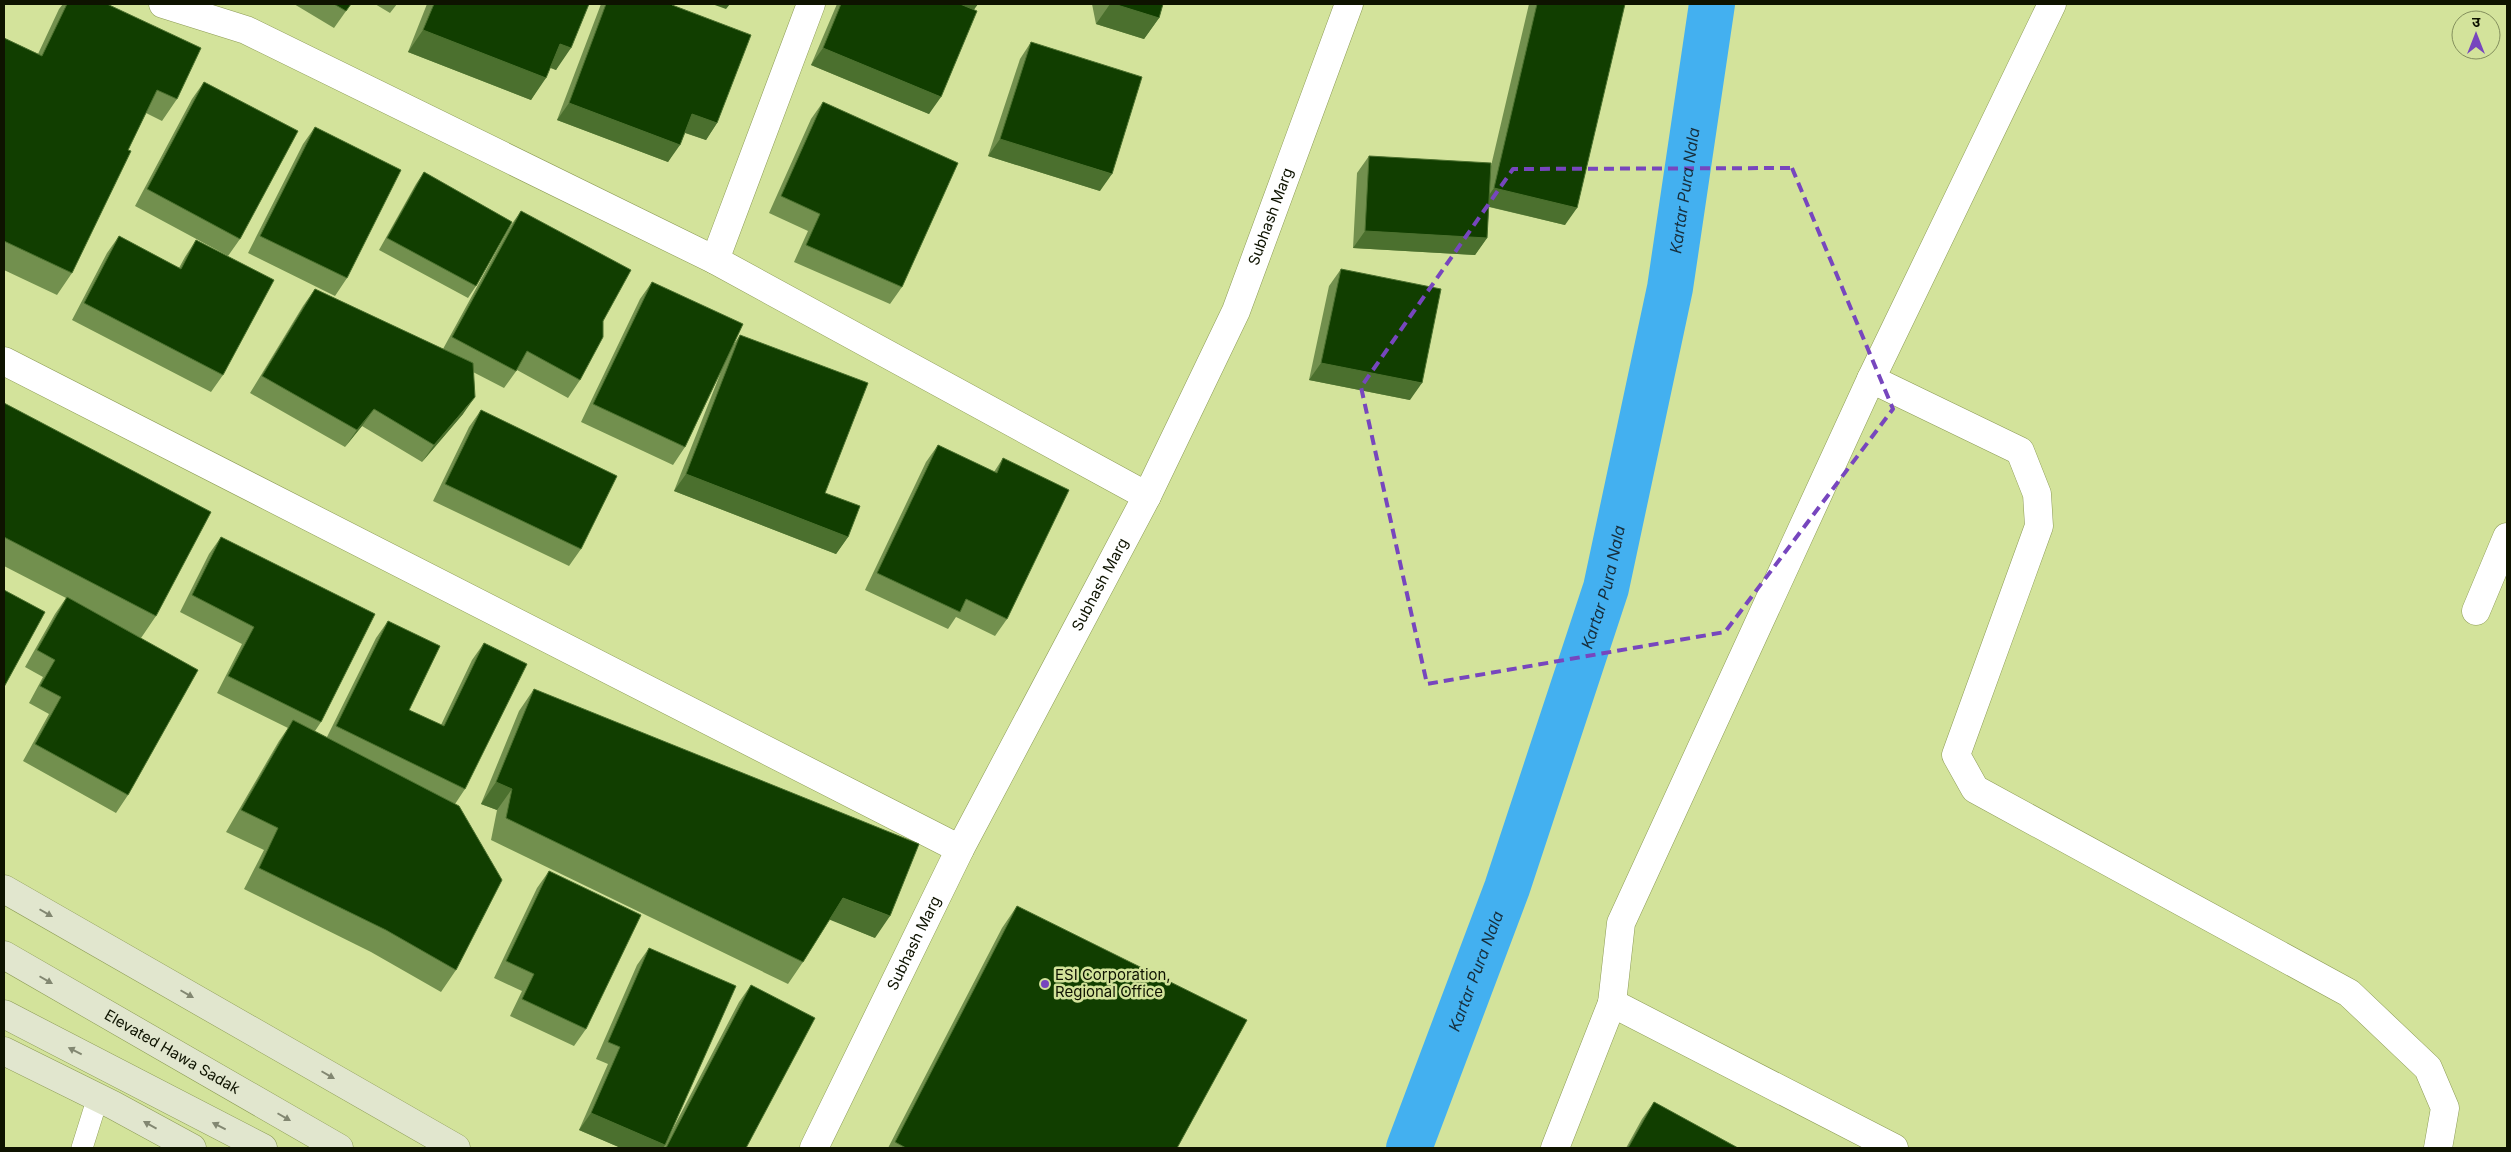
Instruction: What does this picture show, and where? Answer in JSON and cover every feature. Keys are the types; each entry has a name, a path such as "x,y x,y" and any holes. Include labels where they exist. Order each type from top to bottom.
{"main road":[{"path":"4,889 456,1148"},
{"name":"Elevated Hawa Sadak","path":"4,955 339,1148"},
{"path":"4,1014 263,1148"},
{"path":"4,1051 98,1097 192,1148"}],"street":[{"path":"163,4 246,30 715,260 1147,496"},
{"path":"715,260 810,4"},
{"name":"Subhash Marg","path":"814,1148 960,849 1147,496 1236,311 1350,4"},
{"path":"1555,1148 1612,1003 1621,923 1871,379 2052,4"},
{"path":"4,361 960,849"},
{"path":"1871,379 2020,451 2037,494 2039,526 1956,755 1975,788 2349,993 2428,1068 2445,1108 2438,1148"},
{"path":"2476,611 2507,537"},
{"path":"1612,1003 1894,1148"}],"lane":[{"path":"82,1148 98,1097"}],"highlighted area":[{"path":"1792,168 1893,409 1725,632 1427,684 1361,387 1513,169"}],"building":[{"path":"67,4 107,4 201,48 177,99 157,90 128,150 131,151 72,273 4,241 4,38 42,56"},
{"path":"334,4 351,4 346,11"},
{"path":"434,4 589,4 571,48 560,44 546,78 423,30"},
{"path":"606,4 673,4 751,35 717,123 692,114 680,145 569,103"},
{"path":"841,4 960,4 977,11 941,97 823,48"},
{"path":"1114,4 1163,4 1159,18"},
{"path":"1537,4 1625,4 1577,208 1494,188"},
{"path":"1031,42 1142,77 1112,174 1000,139"},
{"path":"204,82 298,131 240,239 147,189"},
{"path":"823,102 958,163 902,287 806,245 820,214 781,196"},
{"path":"315,127 401,170 347,278 260,236"},
{"path":"1369,156 1491,163 1487,238 1365,231"},
{"path":"424,172 512,222 476,286 387,238"},
{"path":"521,211 631,270 603,321 603,337 580,380 527,351 516,371 452,337"},
{"path":"119,236 181,269 196,240 274,280 223,375 84,303"},
{"path":"1341,269 1441,289 1422,383 1321,363"},
{"path":"652,282 743,324 685,447 593,404"},
{"path":"315,289 473,363 475,397 434,445 374,409 357,430 262,376"},
{"path":"740,335 868,383 825,493 860,506 848,537 686,474"},
{"path":"4,403 211,512 156,616 4,537"},
{"path":"481,410 617,476 581,549 445,484"},
{"path":"938,445 997,473 1003,458 1069,490 1007,619 966,599 960,612 877,573"},
{"path":"221,537 375,614 321,722 228,676 254,627 192,595"},
{"path":"4,590 45,612 4,687"},
{"path":"67,597 198,670 128,795 35,744 61,697 40,686 55,660 37,650"},
{"path":"388,621 440,646 409,710 444,726 484,643 527,664 465,789 336,726"},
{"path":"534,689 919,844 890,916 843,898 803,962 506,818 512,789 496,782"},
{"path":"293,720 459,806 502,880 456,970 386,930 259,868 278,828 241,810"},
{"path":"549,871 641,915 586,1029 522,999 534,974 506,961"},
{"name":"ESI Corporation, Regional Office","path":"1017,906 1247,1020 1177,1148 906,1148 895,1142"},
{"path":"649,948 736,986 665,1145 591,1113 620,1047 608,1042"},
{"path":"751,985 815,1018 746,1148 666,1148"},
{"path":"1654,1102 1738,1148 1628,1148"}],"waterway":[{"name":"Kartar Pura Nala","path":"1409,1148 1507,888 1606,588 1670,288 1712,4"}],"place":[{"name":"ESI Corporation, Regional Office","path":"1045,984"}]}
